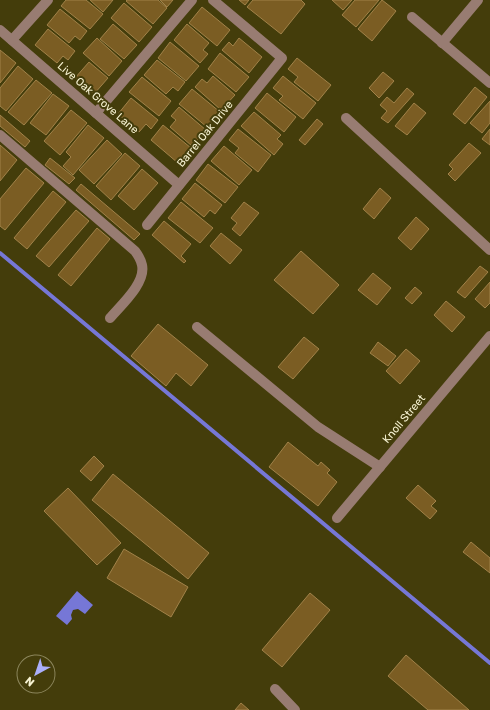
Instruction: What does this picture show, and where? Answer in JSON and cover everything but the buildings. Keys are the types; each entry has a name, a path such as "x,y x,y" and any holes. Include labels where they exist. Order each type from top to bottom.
{"street":[{"path":"12,40 48,0"},
{"path":"96,113 192,0"},
{"name":"Barrel Oak Drive","path":"147,225 282,58 213,0"},
{"path":"442,43 478,0"},
{"path":"412,17 490,83"},
{"name":"Live Oak Grove Lane","path":"0,30 180,185"},
{"path":"346,118 490,250"},
{"path":"0,135 135,251 142,265 141,279 137,286 110,318"},
{"path":"197,327 318,427 380,467"},
{"name":"Knoll Street","path":"337,518 490,336"},
{"path":"276,689 291,709"}],"shaded area":[{"path":"77,591 93,605 85,614 78,609 73,610 71,615 72,619 67,625 56,616"}],"waterway":[{"path":"0,253 490,663"}]}
